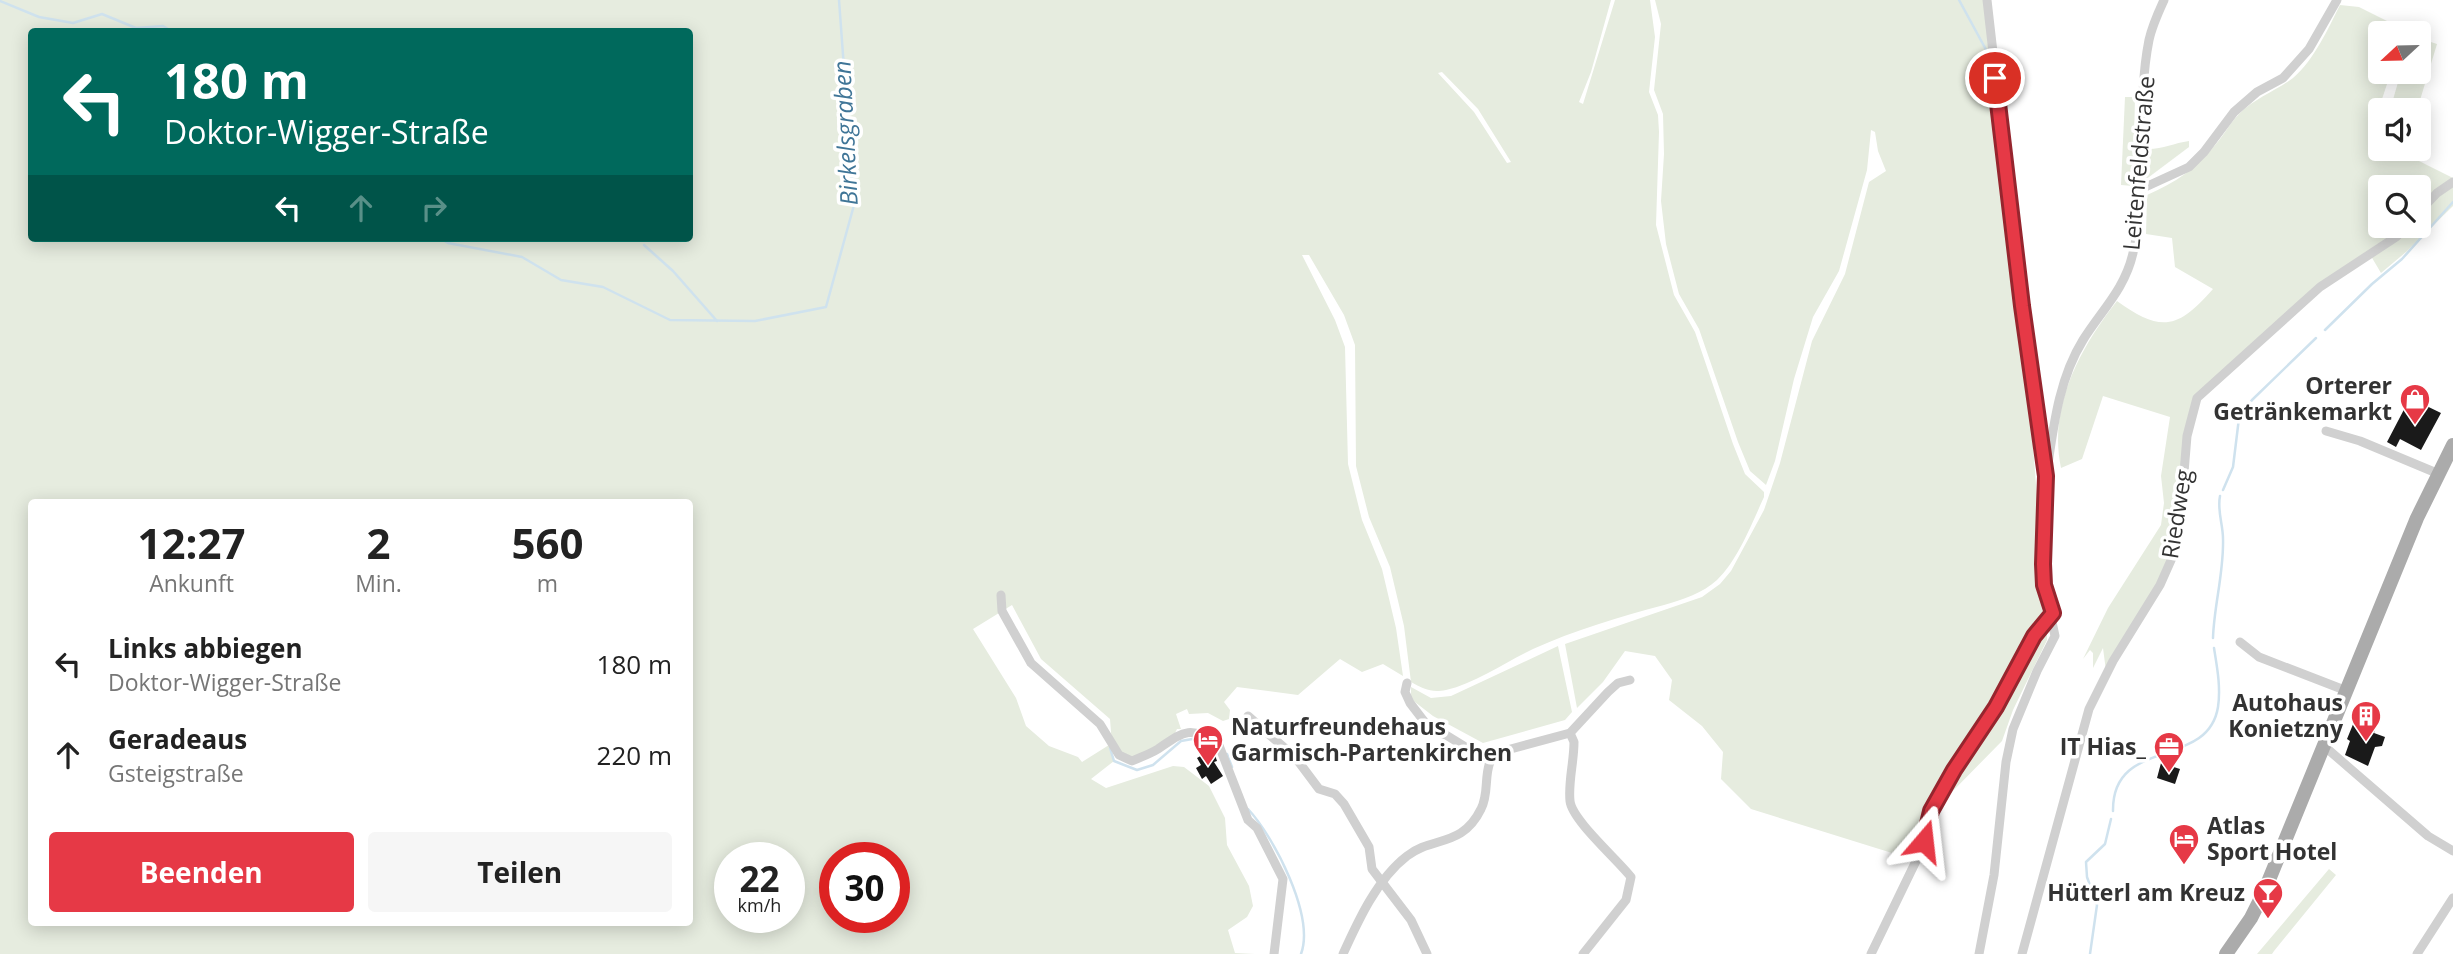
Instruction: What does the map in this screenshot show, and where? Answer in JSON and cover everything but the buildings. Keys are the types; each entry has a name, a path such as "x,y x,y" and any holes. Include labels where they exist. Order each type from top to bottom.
{"main road":[{"path":"2226,954 2251,918 2264,892 2417,518 2452,448"}],"street":[{"path":"1979,954 1994,875 2012,729 2037,671 2056,636 2053,613 2044,585 2046,476 2022,306 1987,0"},
{"name":"Leitenfeldstraße","path":"2046,476 2053,426 2072,363 2082,341 2127,276 2138,233 2143,103 2149,40 2164,0"},
{"path":"2141,189 2179,174 2189,167 2204,152 2234,112 2257,92 2283,78 2309,49 2337,0"},
{"path":"2431,199 2453,181"},
{"name":"Riedweg","path":"2022,954 2089,709 2113,661 2160,585 2172,558 2182,497 2188,429 2197,398 2320,287 2394,238"},
{"path":"2326,431 2439,474"},
{"path":"1001,594 1002,611 1031,663 1100,724 1119,755 1132,761 1157,750 1179,733 1188,731 1218,743 1248,820 1257,828 1283,879 1274,954"},
{"path":"1871,954 1916,861 1931,811 1996,707 2034,636 2053,613"},
{"path":"2240,642 2259,657 2347,691"},
{"path":"1343,954 1382,883 1407,856 1451,839 1472,823 1482,809 1490,762 1495,755 1570,733 1618,683 1630,680"},
{"path":"1408,682 1405,692 1410,703 1430,729 1446,735 1490,762"},
{"path":"1248,716 1295,757 1319,789 1335,794 1344,804 1369,847 1370,863 1406,913 1427,954"},
{"path":"1570,733 1574,742 1570,805 1584,826 1630,877 1626,900 1583,954"},
{"path":"2324,746 2428,836 2453,851"},
{"path":"2417,954 2453,898"}],"shaded area":[{"path":"0,0 1611,0 1591,72 1579,102 1583,104 1615,0 1650,0 1655,37 1649,92 1658,115 1659,132 1656,225 1674,295 1695,332 1745,474 1764,492 1744,541 1717,580 1685,598 1597,624 1549,642 1457,687 1432,691 1411,682 1404,626 1390,567 1369,517 1356,466 1355,345 1344,315 1309,255 1302,255 1335,320 1345,347 1348,464 1362,520 1382,569 1396,628 1403,676 1383,664 1362,672 1340,659 1298,695 1237,687 1224,702 1230,710 1229,719 1223,721 1208,713 1189,714 1187,709 1176,714 1181,729 1177,729 1173,737 1132,761 1112,745 1110,719 1041,659 1012,605 973,629 1016,698 1026,726 1049,746 1078,757 1082,762 1109,745 1114,761 1091,779 1106,788 1173,766 1184,767 1209,786 1225,818 1227,845 1249,886 1253,906 1247,917 1228,930 1235,953 1255,954 0,954","holes":["1442,72 1478,109 1511,162 1507,163 1474,112 1438,73"]},
{"path":"1655,0 1984,0 2031,419 2037,498 2038,588 2047,627 2047,640 2013,710 2002,741 1892,853 1751,809 1721,779 1723,752 1702,726 1669,700 1672,680 1655,656 1625,651 1603,682 1577,708 1565,644 1702,597 1720,584 1731,571 1764,510 1780,463 1812,341 1845,274 1869,182 1886,171 1878,151 1875,132 1871,130 1867,170 1839,271 1813,317 1794,379 1775,461 1766,485 1750,471 1699,329 1679,294 1666,244 1661,201 1663,114 1654,90 1661,24"},
{"path":"2340,5 2359,7 2387,21 2368,21 2368,84 2387,84 2382,98 2368,98 2368,161 2419,161 2453,178 2453,206 2431,228 2431,175 2368,175 2368,238 2420,238 2381,273 2368,251 2195,395 2176,523 2165,569 2106,671 2103,648 2093,668 2093,653 2090,650 2083,659 2108,608 2161,525 2164,503 2161,476 2170,417 2103,396 2082,459 2061,468 2059,423 2070,379 2091,338 2117,301 2146,318 2168,322 2189,312 2213,289 2175,267 2172,238 2146,234 2147,195 2193,168 2209,153 2245,108 2301,71"},
{"path":"2431,42 2437,44 2431,64"},
{"path":"2398,84 2425,84 2421,98 2393,98"},
{"path":"2125,97 2135,97 2133,186 2121,185"},
{"path":"2189,141 2189,147 2145,180 2145,149"},
{"path":"1558,646 1572,712 1565,720 1483,743 1433,716 1411,699 1411,687 1431,698 1451,696"},
{"path":"2329,869 2336,875 2272,954 2257,954"}],"waterway":[{"name":"Birkelsgraben","path":"446,242 522,257 561,280 603,287 670,320 755,321 826,307 854,205 839,0"},
{"path":"1959,0 1990,57"},
{"path":"0,1 39,17 73,23 102,14 136,28"},
{"path":"136,28 166,28"},
{"path":"2325,330 2402,259 2453,202"},
{"path":"644,245 673,271 717,321"},
{"path":"2223,490 2233,467 2239,418 2252,400 2316,338"},
{"path":"2026,365 2035,441"},
{"path":"2213,638 2223,552 2220,496"},
{"path":"2113,811 2117,788 2128,772 2143,762 2197,739 2211,726 2219,700 2214,648"},
{"path":"1110,748 1114,761 1137,770 1153,765 1181,741 1198,738"},
{"path":"1227,754 1232,767"},
{"path":"1248,809 1280,857 1297,899 1304,938 1301,954"},
{"path":"2090,954 2097,905 2087,877 2086,862 2105,844 2111,819"}],"place":[{"name":"Orterer Getränkemarkt","path":"2415,426"},
{"name":"Autohaus Konietzny","path":"2366,743"},
{"name":"Naturfreundehaus Garmisch-Partenkirchen","path":"1208,767"},
{"name":"IT Hias_","path":"2169,774"},
{"name":"Atlas Sport Hotel","path":"2184,866"},
{"name":"Hütterl am Kreuz","path":"2268,920"}],"route":[{"path":"1924,841 1931,811 1954,770 1996,707 2034,636 2053,613 2044,585 2046,476 2022,306 1995,78"}]}
